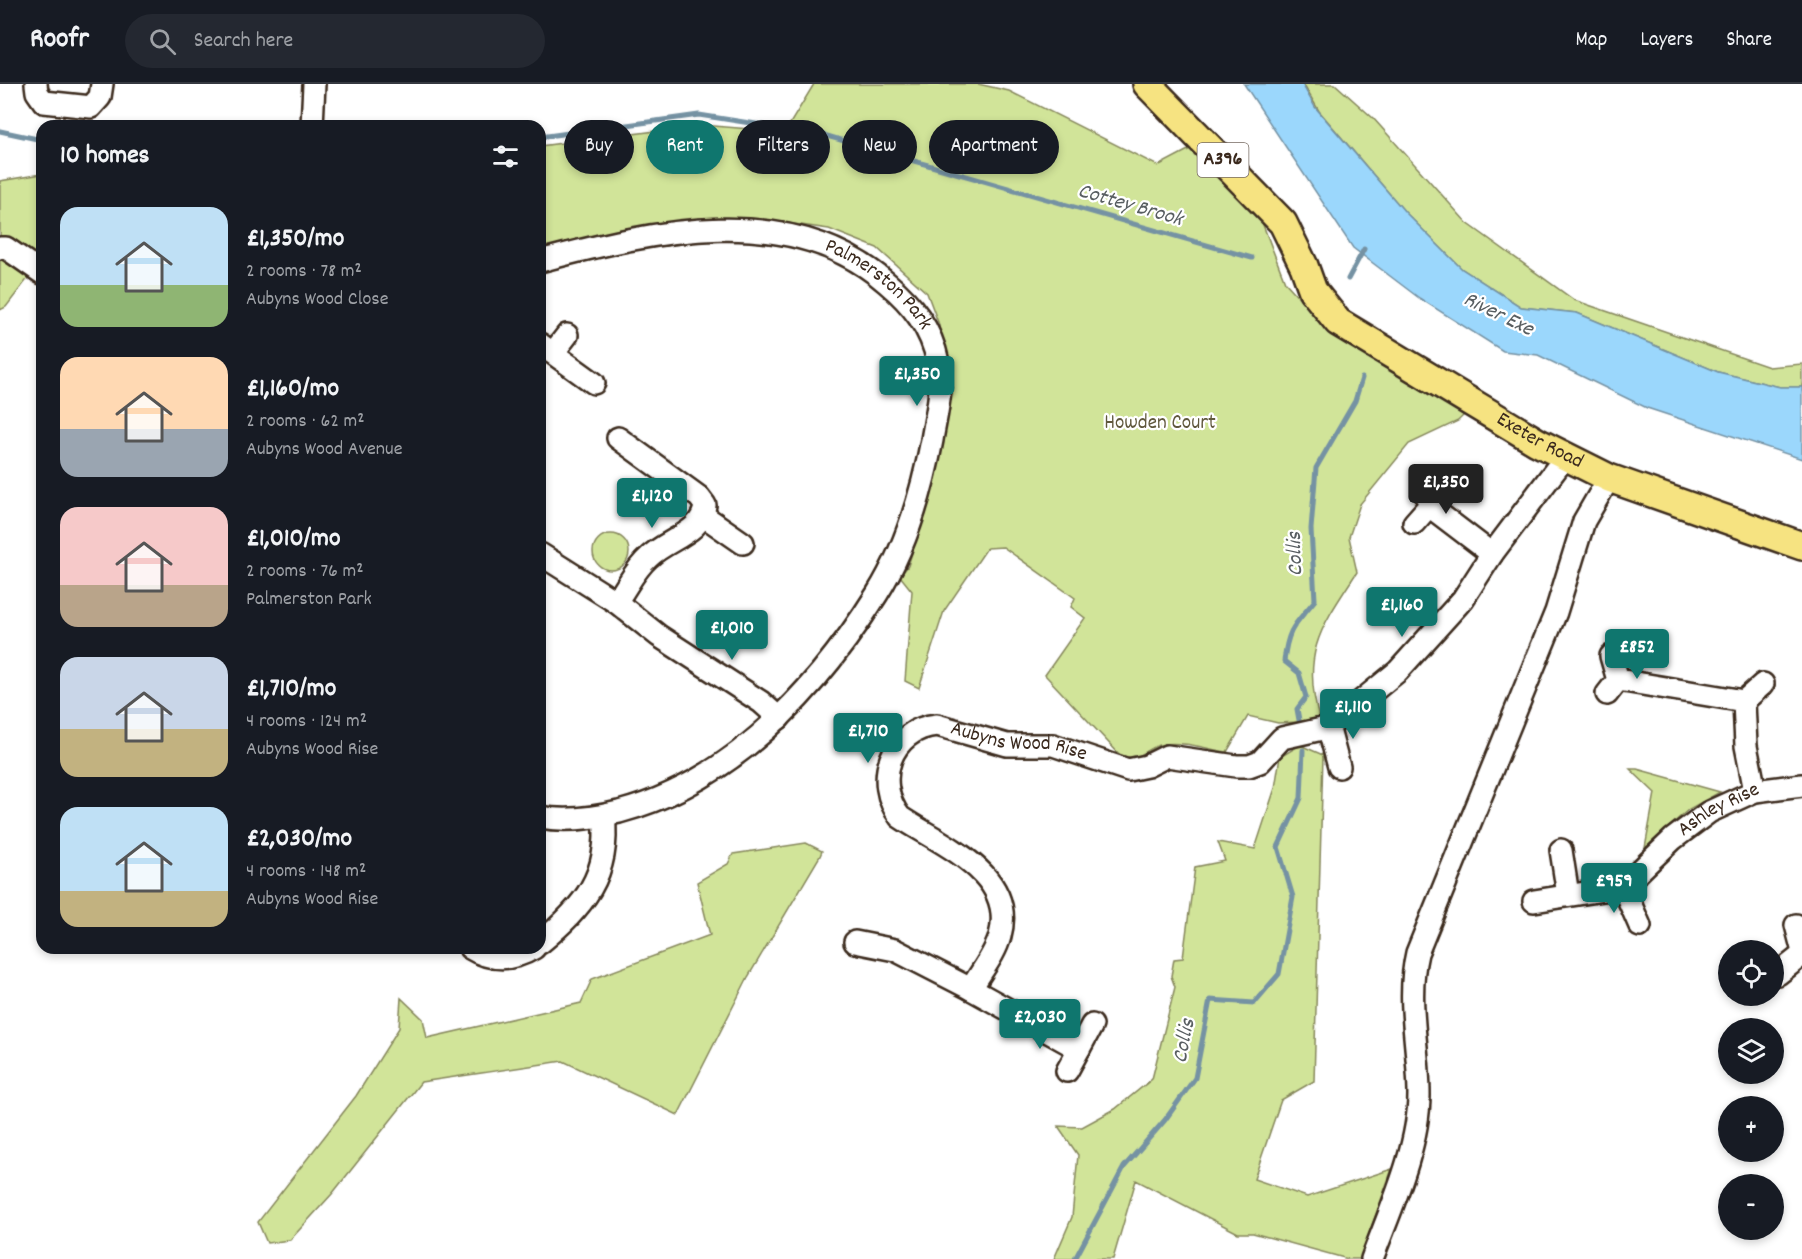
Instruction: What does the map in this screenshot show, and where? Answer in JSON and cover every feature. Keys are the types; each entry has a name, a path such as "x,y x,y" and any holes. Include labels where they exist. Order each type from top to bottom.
{"main road":[{"name":"Exeter Road","path":"1147,84 1283,223 1293,240 1313,291 1338,322 1368,342 1566,456 1610,478 1802,546"}],"street":[{"path":"36,84 37,92 44,102 91,107 100,97 102,84"},
{"path":"312,120 314,84"},
{"name":"Palmerston Park","path":"546,259 592,247 735,228 794,235 824,244 870,268 909,303 925,324 939,363 940,390 927,469 909,528 877,594 844,640 779,718 737,755 669,795 604,816 569,819 546,817"},
{"path":"0,248 6,248 36,269"},
{"path":"567,335 547,349 594,383"},
{"path":"615,602 650,555 698,525 704,516 705,505 699,497 618,438"},
{"path":"1339,767 1328,726 1398,671 1463,599 1492,554 1566,456"},
{"path":"1372,1259 1402,1175 1417,1122 1419,1095 1413,1001 1417,953 1556,612 1584,521 1610,478"},
{"path":"1439,480 1427,497 1429,506 1492,554"},
{"path":"1414,524 1429,506"},
{"path":"704,516 743,543"},
{"path":"546,558 615,602 659,636 761,702 779,718"},
{"path":"1611,656 1612,687 1744,701 1763,684"},
{"path":"1744,701 1746,746 1755,791"},
{"name":"Aubyns Wood Rise","path":"971,989 994,951 1000,934 999,900 992,884 979,868 900,817 892,807 887,795 887,770 907,736 925,726 937,725 1007,745 1053,745 1128,770 1147,766 1167,756 1249,766 1260,762 1282,738 1328,726"},
{"name":"Ashley Rise","path":"1623,887 1688,826 1709,812 1755,791 1802,786"},
{"path":"546,937 582,904 593,887 604,857 604,816"},
{"path":"1561,850 1568,895"},
{"path":"1534,901 1623,887 1640,926"},
{"path":"1796,925 1802,948"},
{"path":"855,942 895,950 1079,1049"},
{"path":"481,954 500,958 523,954"},
{"path":"1784,969 1802,955"},
{"path":"1067,1071 1092,1025"}],"green space":[{"name":"Howden Court","path":"814,84 978,84 1009,91 1158,166 1192,148 1255,204 1285,282 1323,324 1468,411 1458,421 1409,444 1360,504 1349,537 1357,572 1324,626 1313,659 1314,698 1320,721 1278,723 1248,716 1227,752 1185,744 1168,744 1154,747 1138,756 1121,756 1045,675 1085,618 1071,607 1075,598 1003,547 987,548 944,611 919,688 905,681 912,591 900,576 908,566 935,479 947,388 939,325 927,293 877,248 829,229 751,218 665,226 546,248 546,145 564,143 564,174 634,174 634,134 646,132 646,174 724,174 724,127 736,128 736,174 830,174 830,120 792,120"},
{"path":"1303,84 1335,84 1373,118 1467,223 1574,300 1769,367 1802,364 1802,387 1780,387 1718,372 1577,313 1521,307 1462,269 1405,212 1319,111"},
{"path":"36,175 36,268 6,307 0,310 0,181"},
{"path":"611,534 624,539 629,552 624,565 611,570 598,565 593,552 598,539"},
{"path":"1300,745 1323,755 1314,1081 1281,1100 1254,1179 1307,1197 1392,1169 1360,1259 1348,1259 1253,1233 1238,1233 1136,1180 1113,1259 1054,1259 1072,1217 1078,1155 1058,1126 1082,1127 1115,1109 1152,1079 1175,987 1171,976 1174,959 1183,958 1195,867 1225,861 1218,842 1255,849 1275,788 1280,757"},
{"path":"1630,769 1720,792 1689,809 1645,848 1655,793"},
{"path":"806,843 822,851 820,856 748,977 678,1115 563,1061 421,1082 332,1194 290,1240 267,1243 258,1222 356,1096 399,1028 401,998 423,1019 427,1038 581,1003 592,979 710,935 697,882 728,864 733,854"}],"water":[{"name":"River Exe","path":"1244,84 1302,84 1315,107 1405,212 1462,269 1521,307 1577,313 1718,372 1780,387 1802,387 1802,459 1647,408 1538,355 1503,351 1419,298 1353,248"}],"waterway":[{"name":"Cottey Brook","path":"546,136 699,115 820,134 1252,258"},
{"name":"Cottey Brook","path":"0,131 36,139"},
{"name":"Cottey Brook","path":"1348,279 1364,249"},
{"name":"Collis","path":"1299,720 1297,709 1306,697 1299,673 1284,661 1290,633 1315,600 1311,529 1316,468 1355,401 1362,378"},
{"name":"Collis","path":"1075,1259 1124,1167 1165,1120 1195,1078 1210,1000 1254,1003 1279,974 1293,897 1278,847 1301,798 1303,750"}]}
